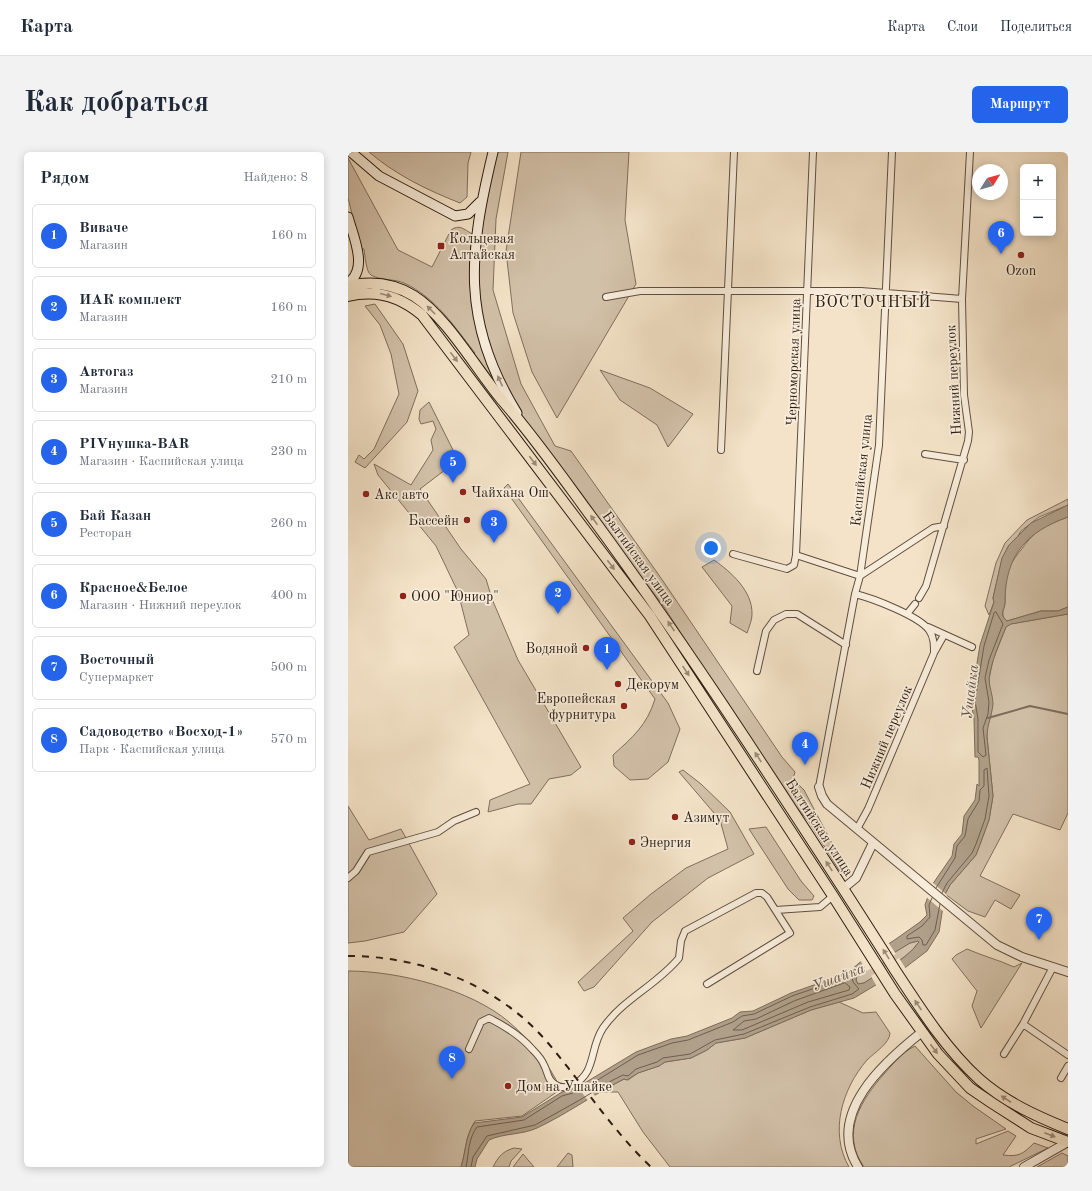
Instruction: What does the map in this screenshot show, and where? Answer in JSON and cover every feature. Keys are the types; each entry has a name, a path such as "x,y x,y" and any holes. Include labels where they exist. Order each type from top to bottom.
{"main road":[{"path":"351,152 379,176 455,216 472,212 482,199"},
{"path":"492,152 482,199 474,264 474,288 477,312 492,365 502,387 526,427"},
{"path":"348,217 359,260 355,276 348,284"},
{"name":"Балтийская улица","path":"348,284 364,282 400,288 429,306 526,427 659,609 844,888 906,987 949,1047 979,1079 1016,1106 1040,1118 1068,1128"},
{"name":"Балтийская улица","path":"348,296 376,293 397,298 410,305 431,326 650,616 833,896 895,994 922,1032"},
{"path":"922,1032 954,1073 970,1088 1012,1117 1031,1128 1068,1142"}],"street":[{"path":"721,450 734,152"},
{"name":"Черноморская улица","path":"796,555 813,152"},
{"name":"Каспийская улица","path":"820,787 855,594 860,576 879,446 892,152"},
{"name":"Нижний переулок","path":"919,598 926,586 964,460 969,432 964,395 962,299 970,152"},
{"path":"606,297 640,291 728,290 860,291 962,299"},
{"path":"925,454 964,460"},
{"path":"733,554 787,569 794,565 796,555 860,576 933,528 944,526"},
{"path":"855,594 871,598 907,614 926,626 972,647"},
{"path":"907,614 915,604"},
{"path":"757,671 766,631 774,620 786,614 797,614 846,644"},
{"path":"926,626 934,641 934,654"},
{"name":"Нижний переулок","path":"857,829 868,809 934,654 944,635"},
{"name":"Балтийская улица","path":"820,787 822,796 827,804 997,945 1022,957 1053,967"},
{"path":"348,878 356,871 368,852 438,832 454,820 476,812"},
{"path":"844,888 856,878 873,843"},
{"path":"469,1049 482,1022 489,1018 507,1027 533,1050 544,1065 547,1076 554,1084 561,1087 570,1086 579,1081 588,1072 596,1040 615,1014 679,958 681,941 685,931 756,893 762,893 767,897 790,933 708,984"},
{"path":"776,910 820,906 833,896"},
{"path":"1004,1054 1023,1024 1053,967 1068,972"},
{"path":"1023,1024 1068,1055"},
{"path":"858,1167 849,1144 851,1113 856,1100 862,1090 904,1047 922,1032"},
{"path":"1060,1078 1068,1066"},
{"path":"1024,1167 1068,1142"}],"shaded area":[{"path":"369,152 471,152 468,163 467,197 460,203 436,193 401,175"},
{"path":"495,152 508,152 496,219 493,290 521,384 555,446 571,451 661,578 782,757 795,772 793,779 804,790 846,870 841,873 809,822 786,795 664,607 532,431 505,389 480,318 476,263"},
{"path":"521,152 629,152 625,220 636,284 557,418 532,372 513,313 506,251"},
{"path":"348,158 398,250 432,267 451,230 459,227 472,234 470,274 473,311 481,347 496,386 471,355 475,353 452,323 426,296 404,283 374,277 369,273 364,249 361,249 348,198"},
{"path":"375,304 403,344 418,391 407,422 365,468 355,462 359,455 364,459 374,449 399,394 391,354 380,325 365,306"},
{"path":"600,370 650,388 693,414 668,447 657,425 620,400"},
{"path":"429,402 458,460 420,489 461,549 486,579 492,599 518,660 581,767 571,775 549,779 531,804 518,804 488,812 490,800 530,784 454,647 469,635 458,592 436,546 378,475 374,464 411,485 433,450 431,440 436,429 433,421 421,424 419,419 420,410"},
{"path":"508,484 668,703 680,729 668,762 648,779 630,780 614,766 613,755 638,730 648,716 655,699 504,488"},
{"path":"1068,499 1068,505 1039,517 1021,531 1009,545 1002,559 993,598 994,602 989,615 985,606 996,563 1005,543 1027,520"},
{"path":"1068,517 1068,607 1058,611 1041,611 1007,621 1003,616 1005,583 1008,571 1015,557 1031,537 1041,529"},
{"path":"714,560 734,576 745,590 749,598 752,615 747,633 730,623 732,606 702,567"},
{"path":"1068,614 1068,813 1060,830 1013,814 980,876 1020,895 1011,909 995,900 985,917 968,911 945,894 950,885 976,855 989,820 993,796 987,728 991,715 989,679 993,660 1006,627 1010,624"},
{"path":"683,770 701,784 730,812 754,854 708,878 652,922 594,987 584,991 578,982 633,931 623,918 651,894 686,868 728,849 720,820 679,772"},
{"path":"348,806 369,840 401,829 437,894 404,932 365,941 348,943"},
{"path":"766,827 801,881 814,896 812,900 799,900 788,889 749,829"},
{"path":"919,942 914,948 901,960 864,983 858,984 856,980 857,975 910,943"},
{"path":"967,949 1014,967 1022,963 981,1028 972,1006 977,991 952,959"},
{"path":"348,971 389,974 411,978 454,991 493,1010 509,1022 532,1045 545,1061 561,1089 522,1116 475,1121 467,1138 461,1167 348,1167"},
{"path":"839,1002 863,1013 876,1012 890,1033 885,1044 867,1060 858,1071 845,1097 839,1125 843,1154 849,1167 670,1167 643,1132 618,1092 600,1092 624,1079 628,1080 638,1073 659,1066 665,1062 691,1058 707,1050 716,1043 745,1038 811,1010"},
{"path":"915,1046 956,1092 1006,1129 976,1139 976,1144 1008,1131 1016,1136 1003,1155 1013,1156 1020,1154 1034,1143 1048,1148 1009,1167 864,1167 857,1154 854,1142 856,1118 861,1106 876,1084 895,1062"},
{"path":"514,1148 522,1149 511,1161 509,1167 493,1167 501,1155"},
{"path":"568,1153 572,1155 573,1167 557,1167"},
{"path":"1062,1153 1068,1156 1068,1167 1037,1167"},
{"path":"523,1154 534,1167 513,1167"}],"water":[{"name":"Ушайка","path":"1068,505 1068,517 1040,530 1021,548 1014,559 1009,571 1006,586 1005,605 1002,614 1004,619 1007,621 1041,611 1058,611 1068,607 1068,614 1011,624 1006,627 998,646 989,679 993,704 987,737 993,796 989,820 976,855 950,885 945,894 939,932 927,951 906,967 854,998 811,1010 745,1038 716,1043 707,1050 691,1058 665,1062 659,1066 638,1073 627,1080 624,1079 559,1117 537,1128 489,1140 477,1159 475,1167 461,1167 467,1139 474,1123 522,1117 562,1092 578,1087 636,1052 671,1039 687,1036 732,1018 740,1012 753,1011 791,993 837,977 850,971 859,963 920,922 927,915 925,905 932,885 952,856 954,844 962,834 964,816 975,800 977,784 979,786 979,760 978,757 975,757 974,719 971,702 980,645 994,602 993,598 1002,558 1009,545 1031,523","holes":["919,942 893,965 864,983 858,984 856,980 857,975 910,943"]}],"pier":[{"path":"932,882 947,895 944,912 926,897"},
{"path":"888,942 896,954 867,971 860,960"},
{"path":"899,958 906,969 877,987 871,976"},
{"path":"584,1082 596,1097 589,1102 577,1086"}],"waterway":[{"path":"988,718 1030,706 1068,714"}],"railway":[{"path":"348,956 376,957 404,961 431,968 483,990 506,1005 528,1023 548,1043 623,1138 651,1167"}],"place":[{"name":"Кольцевая Алтайская","path":"441,246"},
{"name":"Красное&Белое","path":"1001,254"},
{"name":"Ozon","path":"1021,255"},
{"name":"Бай Казан","path":"453,483"},
{"name":"Чайхана Ош","path":"463,492"},
{"name":"Акс авто","path":"366,494"},
{"name":"Бассейн","path":"467,520"},
{"name":"Автогаз","path":"494,543"},
{"name":"ООО \"Юниор\"","path":"403,596"},
{"name":"ИАК комплект","path":"558,614"},
{"name":"Водяной","path":"586,648"},
{"name":"Виваче","path":"607,670"},
{"name":"Декорум","path":"618,684"},
{"name":"Европейская фурнитура","path":"624,706"},
{"name":"PIVнушка-BAR","path":"805,765"},
{"name":"Азимут","path":"675,817"},
{"name":"Энергия","path":"632,842"},
{"name":"Восточный","path":"1039,940"},
{"name":"Садоводство «Восход-1»","path":"452,1079"},
{"name":"Дом на Ушайке","path":"508,1086"}],"district":[{"name":"ВОСТОЧНЫЙ","path":"873,301"}]}
